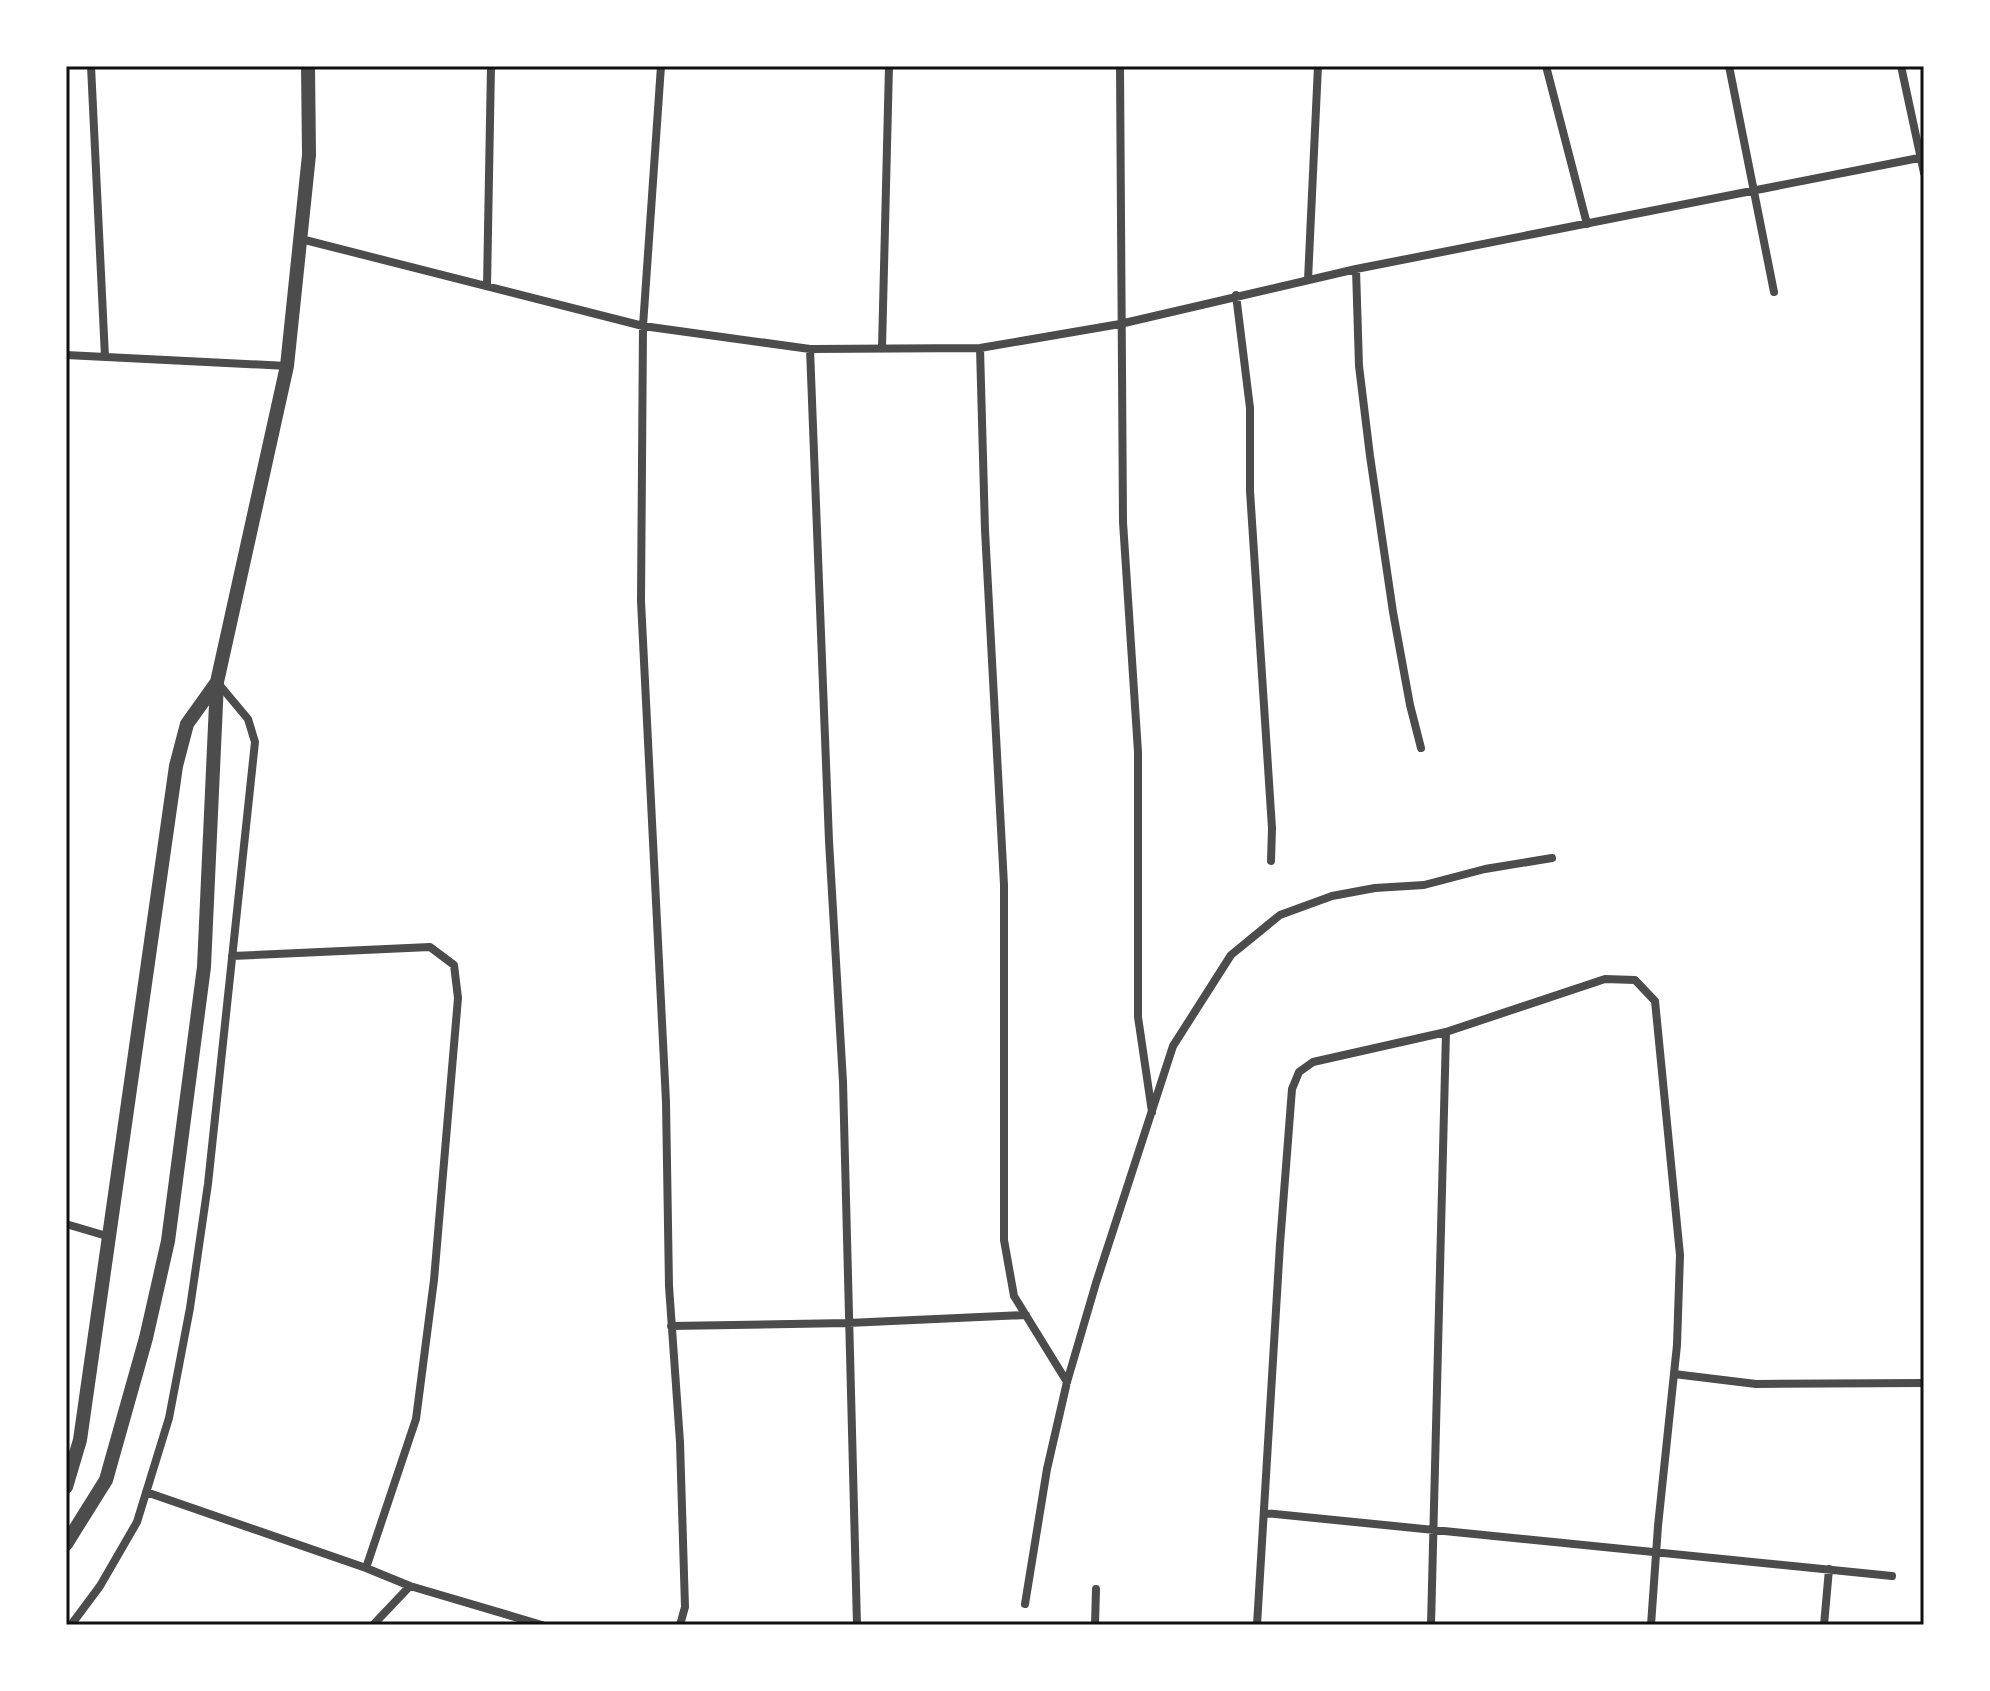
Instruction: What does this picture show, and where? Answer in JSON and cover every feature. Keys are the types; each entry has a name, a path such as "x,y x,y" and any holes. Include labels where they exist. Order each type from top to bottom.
{"street":[{"path":"91,66 105,357"},
{"path":"66,1544 106,1480 146,1338 168,1241 204,967 217,682 287,366 309,155 308,66"},
{"path":"487,286 491,66"},
{"path":"661,66 643,326 641,601 666,1102 671,1326 681,1487 685,1607 680,1625"},
{"path":"882,348 889,66"},
{"path":"1120,66 1123,522 1138,752 1138,1017 1152,1112"},
{"path":"1308,280 1318,66"},
{"path":"1546,66 1587,224"},
{"path":"1729,66 1774,292"},
{"path":"1901,66 1924,173"},
{"path":"301,239 643,326 810,349 980,348 1120,324 1356,269 1922,158"},
{"path":"1356,269 1359,366 1370,456 1393,612 1421,748"},
{"path":"1236,295 1250,408 1250,491 1272,828 1271,861"},
{"path":"980,348 985,530 1004,885 1004,1240 1014,1296 1067,1382"},
{"path":"810,349 829,841 843,1082 857,1625"},
{"path":"66,355 287,366"},
{"path":"71,1625 100,1586 137,1522 169,1418 190,1308 208,1184 255,742 248,719 217,682"},
{"path":"66,1487 80,1440 176,766 187,724 217,682"},
{"path":"1025,1604 1047,1469 1067,1382 1152,1112 1173,1046 1231,955 1280,915 1332,896 1375,888 1424,885 1485,869 1552,858"},
{"path":"232,956 430,947 454,965 458,998 434,1280 416,1419 366,1568"},
{"path":"1257,1625 1280,1244 1292,1089 1299,1072 1313,1062 1446,1032 1605,979 1635,980 1655,1001 1680,1255 1674,1374 1651,1625"},
{"path":"1431,1625 1446,1032"},
{"path":"66,1224 110,1237"},
{"path":"671,1326 848,1323 1026,1315"},
{"path":"1674,1374 1756,1384 1924,1383"},
{"path":"146,1492 410,1586 542,1625"},
{"path":"1265,1513 1892,1576"},
{"path":"1824,1625 1829,1569"},
{"path":"373,1625 410,1586"},
{"path":"1095,1625 1096,1589"}]}
